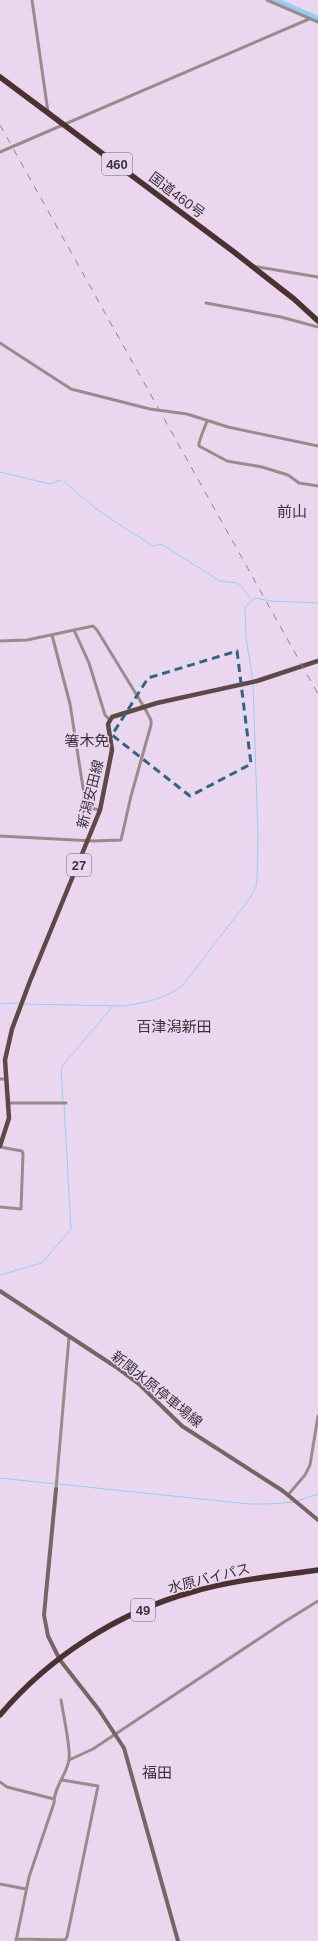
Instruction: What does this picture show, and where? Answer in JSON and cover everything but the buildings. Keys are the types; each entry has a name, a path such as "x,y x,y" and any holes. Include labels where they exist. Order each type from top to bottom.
{"highway":[{"name":"国道460号","path":"0,77 252,266 294,299 318,321"},
{"name":"水原バイパス","path":"0,1715 24,1688 72,1650 107,1627 167,1600 191,1592 236,1581 318,1570"}],"main road":[{"path":"110,720 112,717 256,681 318,661"},
{"name":"新潟安田線","path":"0,1147 9,1118 8,1103 3,1079 5,1060 17,1013 100,810 112,750 108,724 110,720"}],"street":[{"path":"32,0 48,112"},
{"path":"267,0 318,22"},
{"path":"0,151 309,19"},
{"path":"252,266 318,277"},
{"path":"206,303 281,317 318,327"},
{"path":"0,344 71,389 150,409 183,413 207,421 318,446"},
{"path":"207,421 204,433 199,441 199,446 227,461 262,467 288,476 299,483 318,486"},
{"path":"0,641 27,640 93,626 97,630 151,720 151,725 131,796 122,837 118,840 89,840 0,836"},
{"path":"74,630 89,663 105,715 110,720"},
{"path":"52,635 70,704 86,807 100,810"},
{"path":"8,1103 64,1103"},
{"path":"0,1147 22,1151 23,1154 22,1209 0,1207"},
{"name":"新関水原停車場線","path":"0,1290 140,1385 182,1426 288,1495 318,1520"},
{"path":"69,1337 45,1619 52,1648 116,1734 129,1760 178,1941"},
{"path":"288,1495 305,1475 310,1465 318,1416"},
{"path":"69,1760 93,1749 318,1601"},
{"path":"61,1700 69,1760 62,1780 56,1788 54,1803 26,1889 16,1940 65,1940 67,1937 98,1786 62,1780"},
{"path":"0,1782 12,1789 54,1799"},
{"path":"0,1884 26,1889"}],"highlighted area":[{"path":"237,651 251,764 190,796 112,735 148,678"}],"waterway":[{"path":"274,0 318,19"},
{"path":"0,472 50,484 61,480"},
{"path":"64,481 85,500 118,524 153,546 161,544 220,581 237,583 251,599"},
{"path":"253,681 246,638 245,607 255,598 271,601 318,603"},
{"path":"24,1004 122,1006 146,1002 177,990 183,985 250,898 256,887 257,880 258,837 253,684"},
{"path":"0,1004 19,1003"},
{"path":"63,1101 61,1070 63,1065 112,1007"},
{"path":"0,1275 42,1263 71,1229 64,1104"},
{"path":"0,1478 55,1484"},
{"path":"58,1484 249,1504 294,1502"},
{"path":"297,1501 318,1494"}],"railway":[{"path":"0,125 318,694"}],"district":[{"name":"前山","path":"292,511"},
{"name":"箸木免","path":"87,740"},
{"name":"百津潟新田","path":"174,1026"},
{"name":"福田","path":"157,1772"}]}
